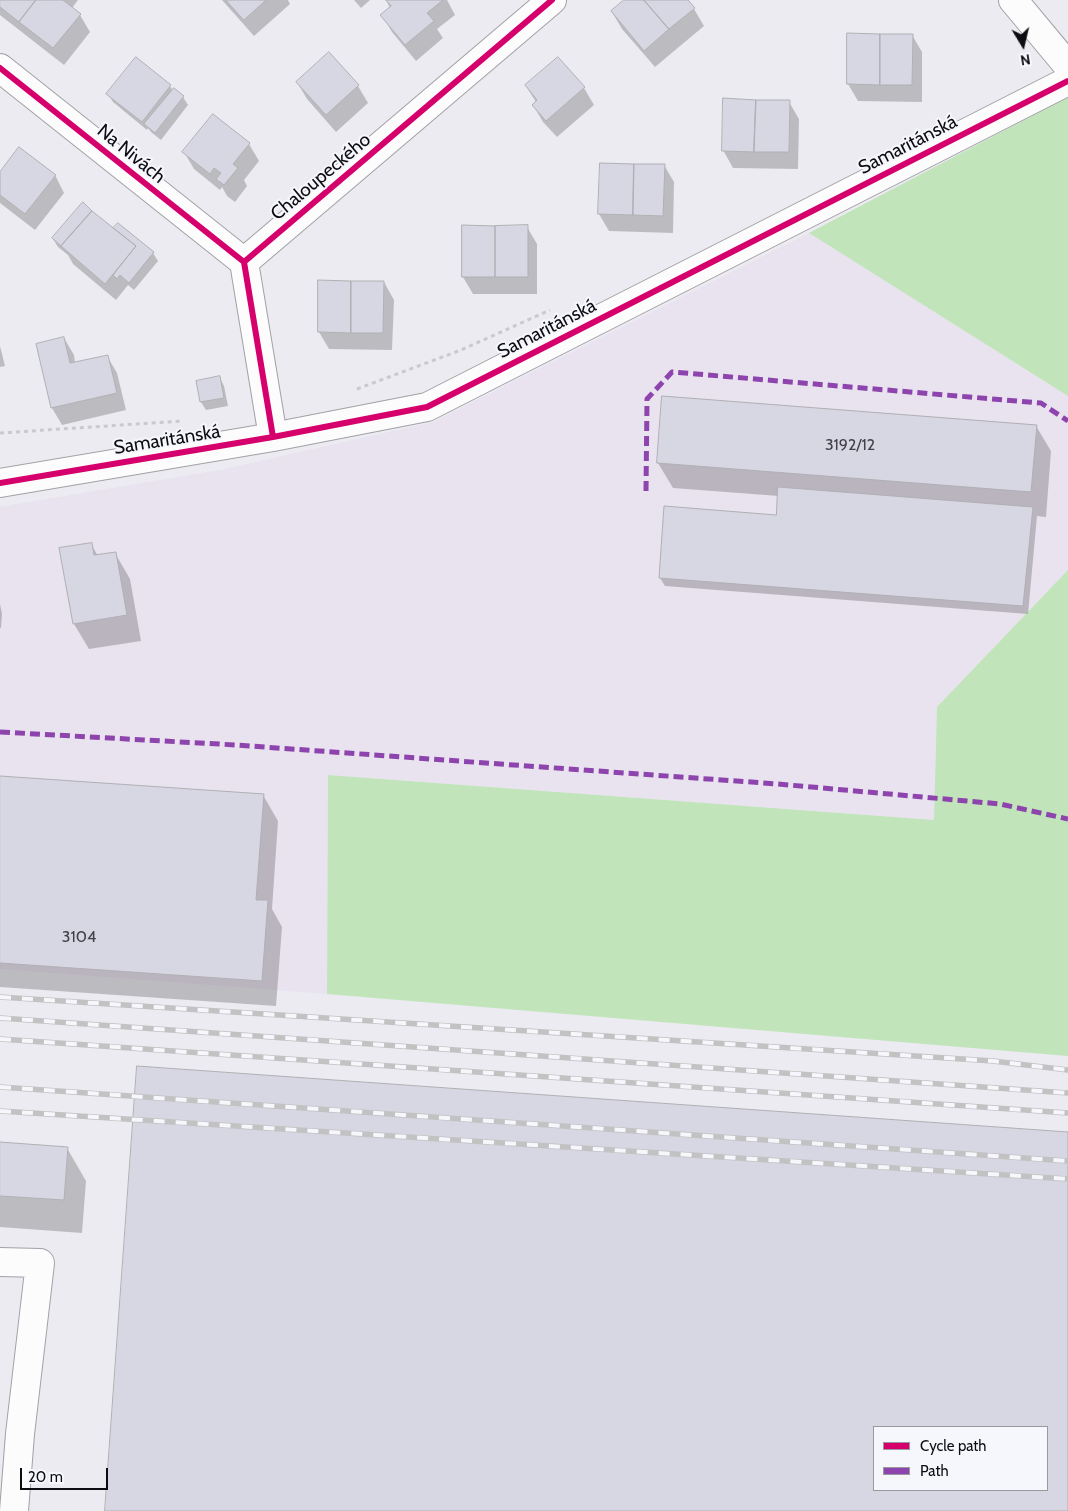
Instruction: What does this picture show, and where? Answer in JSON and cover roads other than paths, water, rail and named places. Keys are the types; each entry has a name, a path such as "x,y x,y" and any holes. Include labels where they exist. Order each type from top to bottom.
{"street":[{"name":"Chaloupeckého","path":"244,262 552,0"},
{"path":"1013,0 1068,66"},
{"name":"Na Nivách","path":"0,68 244,262"},
{"name":"Samaritánská","path":"0,483 273,437 427,406 1068,80"},
{"path":"244,262 273,437"},
{"path":"0,1262 40,1263 10,1426 14,1511"}],"railway":[{"path":"0,997 993,1061 1068,1070"},
{"path":"0,1018 1068,1093"},
{"path":"0,1039 1068,1113"},
{"path":"0,1087 1068,1161"},
{"path":"0,1111 1068,1179"}]}
